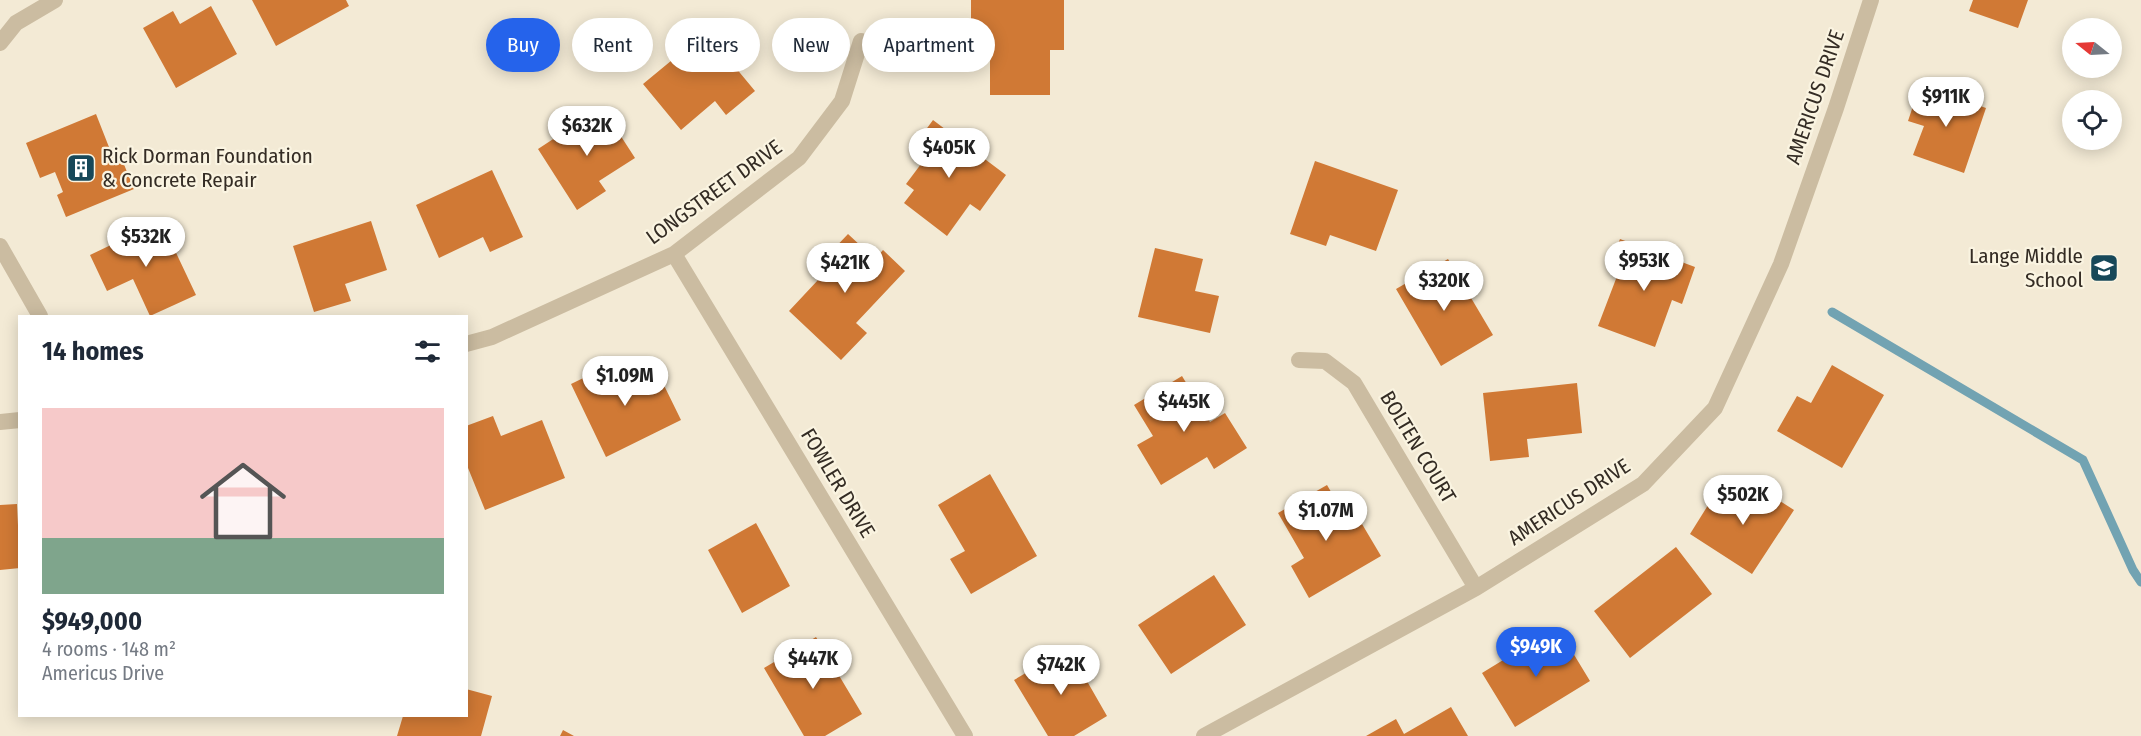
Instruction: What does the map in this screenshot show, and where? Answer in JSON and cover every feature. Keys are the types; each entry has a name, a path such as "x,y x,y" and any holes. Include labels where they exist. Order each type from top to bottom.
{"street":[{"path":"0,43 16,23 55,0"},
{"name":"AMERICUS DRIVE","path":"1204,736 1476,588 1643,484 1715,408 1781,264 1871,0"},
{"name":"LONGSTREET DRIVE","path":"468,343 492,337 674,254 799,158 842,101 861,41"},
{"path":"0,246 39,315"},
{"name":"FOWLER DRIVE","path":"674,254 965,736"},
{"name":"BOLTEN COURT","path":"1299,360 1325,361 1354,383 1476,588"},
{"path":"0,422 18,420"}],"building":[{"path":"252,0 346,0 349,6 276,46"},
{"path":"971,0 1064,0 1064,50 1050,50 1050,95 990,95 990,72 995,72 995,18 971,18"},
{"path":"1973,0 2028,0 2018,28 1969,11"},
{"path":"211,6 237,54 176,88 143,28 173,11 180,24"},
{"path":"665,66 665,72 739,72 755,91 726,115 715,101 681,130 643,84"},
{"path":"1920,85 1986,108 1964,173 1913,155 1924,126 1908,121"},
{"path":"602,107 635,158 599,181 606,191 577,210 538,149"},
{"name":"Rick Dorman Foundation & Concrete Repair","path":"96,114 116,165 123,162 134,189 66,217 57,195 63,192 55,172 40,178 26,143"},
{"path":"933,120 1006,175 980,211 970,204 947,236 904,203 914,190 906,184 924,160 911,150"},
{"path":"1315,161 1398,190 1376,251 1330,235 1326,246 1290,234"},
{"path":"492,170 523,237 490,252 483,237 439,258 416,205"},
{"path":"161,221 196,295 150,315 133,279 107,291 90,255"},
{"path":"371,221 387,270 345,284 351,301 314,312 293,246"},
{"path":"848,234 875,259 883,250 905,271 856,323 867,333 841,360 789,311 818,280 811,273"},
{"path":"1620,239 1695,267 1682,304 1672,300 1655,347 1598,326 1619,271 1609,267"},
{"path":"1155,248 1203,259 1195,291 1219,296 1210,333 1138,317"},
{"path":"1448,259 1493,335 1441,366 1396,289"},
{"path":"654,365 681,420 606,457 571,384 606,367 614,384"},
{"path":"1832,365 1884,395 1842,468 1777,431 1797,396 1811,403"},
{"path":"1182,376 1210,422 1225,413 1247,448 1214,469 1207,457 1161,485 1137,445 1153,436 1134,405"},
{"path":"1577,383 1582,433 1527,439 1529,457 1490,461 1483,393"},
{"path":"493,416 501,436 542,420 565,478 485,510 468,468 468,425"},
{"path":"990,474 1037,556 971,594 950,559 965,551 938,505"},
{"path":"1750,482 1794,510 1752,574 1690,534 1715,494 1734,507"},
{"path":"1327,485 1353,529 1362,524 1381,556 1309,598 1291,566 1304,558 1278,513"},
{"path":"17,504 18,568 0,570 0,505"},
{"path":"756,523 790,586 742,613 708,550"},
{"path":"1676,547 1712,594 1630,658 1594,611"},
{"path":"1214,575 1246,625 1171,674 1138,625"},
{"path":"1559,630 1590,681 1515,727 1482,673 1531,643 1533,646"},
{"path":"816,637 862,714 825,736 804,736 764,668"},
{"path":"1068,648 1107,716 1074,736 1048,736 1014,680"},
{"path":"468,690 492,696 481,736 397,736 403,717 468,717"},
{"path":"1451,707 1468,736 1366,736 1396,719 1404,734"},
{"path":"563,730 574,736 560,736"}],"waterway":[{"path":"1832,312 2083,460 2133,570 2141,582"}],"place":[{"name":"Rick Dorman Foundation & Concrete Repair","path":"81,168"},
{"name":"Lange Middle School","path":"2104,268"}]}
